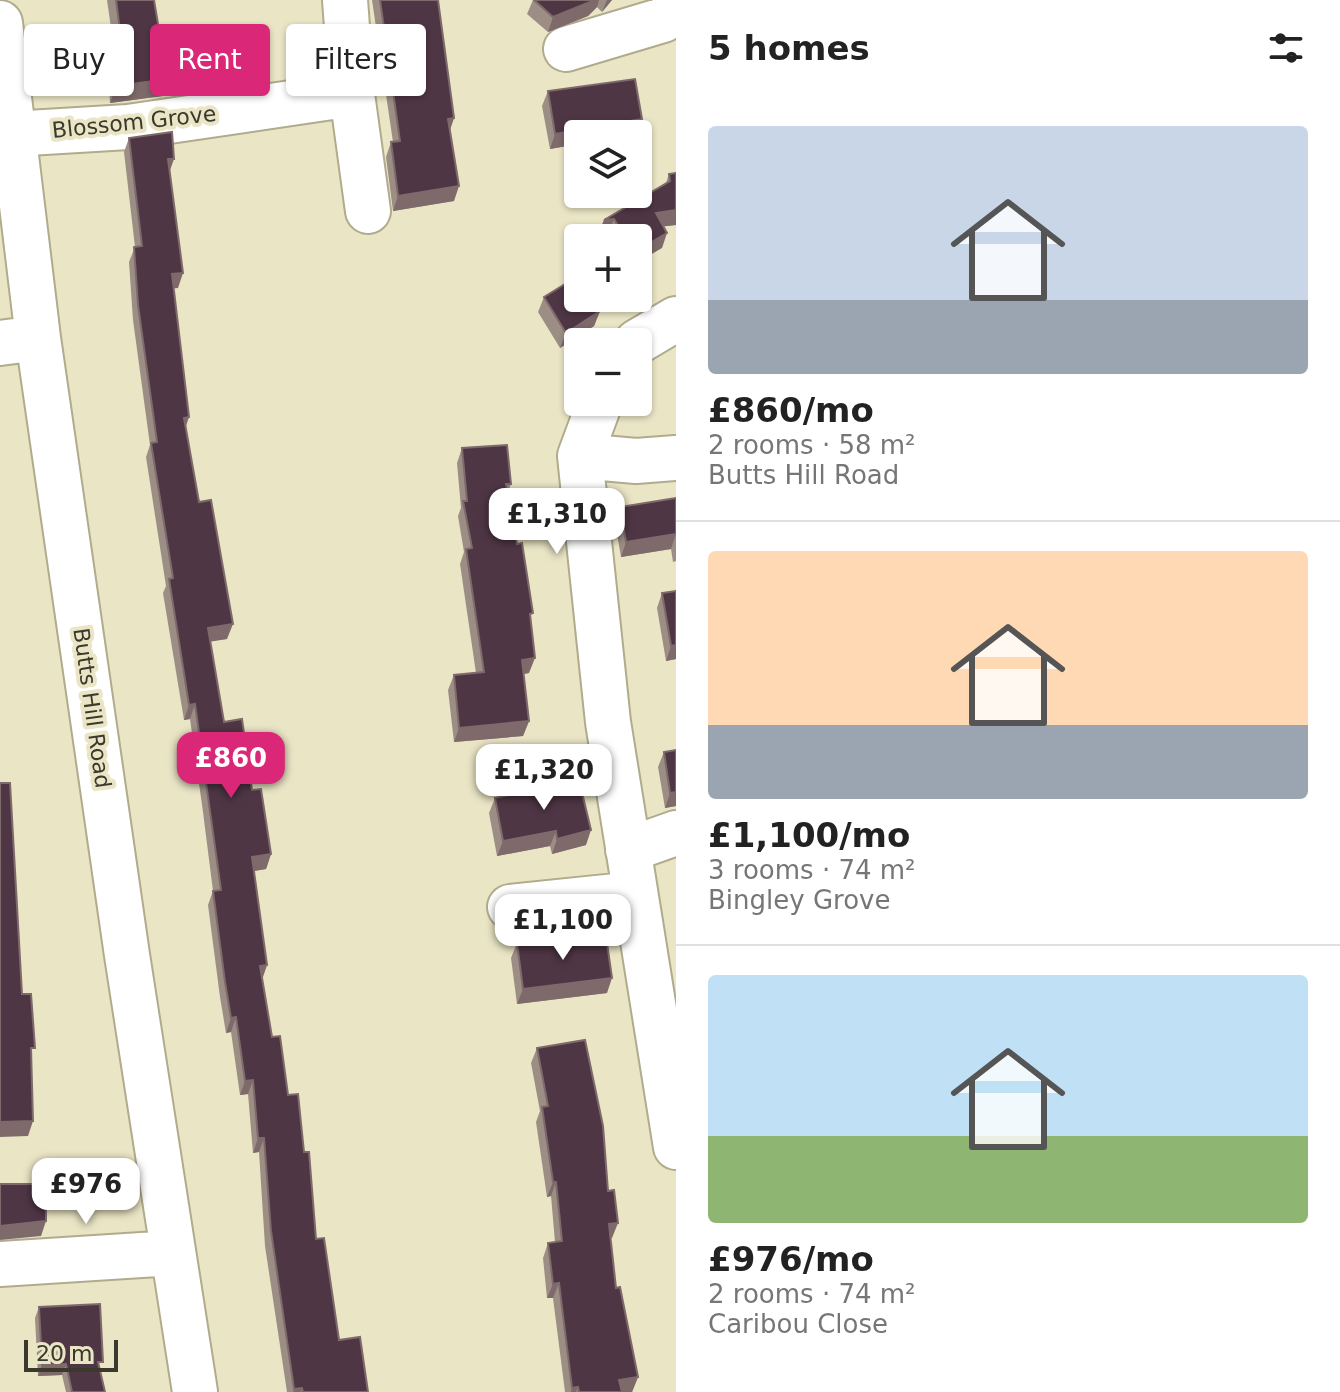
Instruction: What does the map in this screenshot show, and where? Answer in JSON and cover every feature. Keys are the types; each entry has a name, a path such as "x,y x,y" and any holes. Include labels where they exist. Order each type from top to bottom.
{"street":[{"path":"345,0 347,24"},
{"path":"566,49 663,20 676,10"},
{"name":"Butts Hill Road","path":"0,23 11,134 19,340 195,1392"},
{"name":"Blossom Grove","path":"11,134 128,127 338,96"},
{"path":"352,96 368,211"},
{"path":"652,333 676,319"},
{"path":"595,416 580,456 608,722 635,894 671,1082 676,1147"},
{"path":"580,456 636,461 676,458"},
{"path":"628,850 676,833"},
{"path":"510,907 635,894"},
{"path":"0,1264 173,1253"}],"building":[{"path":"116,0 154,0 158,24 150,24 150,82 134,84 134,24 119,24"},
{"path":"380,0 438,0 454,118 448,119 459,186 398,196 391,142 400,141 394,96 426,96 426,24 383,24"},
{"path":"534,0 595,0 553,17"},
{"path":"635,79 642,119 564,120 564,132 555,134 548,91"},
{"path":"172,132 174,159 168,159 183,273 172,274 189,417 184,418 199,502 211,500 233,624 208,628 224,722 242,719 252,790 261,789 271,854 252,857 267,965 260,966 272,1037 280,1036 288,1095 298,1094 304,1152 309,1152 316,1239 324,1238 339,1340 360,1337 368,1392 303,1392 302,1388 294,1389 271,1231 264,1138 258,1138 253,1080 245,1081 236,1017 231,1018 225,982 213,891 221,890 195,704 189,705 169,579 173,578 151,443 157,442 138,305 134,247 142,246 129,138"},
{"path":"676,173 676,210 656,213 667,233 652,242 652,224 617,224 614,219 604,220 624,208 652,208 652,192 670,181 669,174"},
{"path":"564,285 564,312 598,312 574,328 564,330 544,297"},
{"path":"507,445 511,484 506,484 517,544 522,543 533,613 530,614 535,658 522,660 529,721 459,728 454,675 484,672 466,549 472,548 463,501 467,501 462,448"},
{"path":"676,498 676,534 626,542 620,507"},
{"path":"676,591 676,645 671,646 662,593"},
{"path":"676,750 676,792 670,793 664,752"},
{"path":"579,780 591,830 557,839 556,831 503,841 495,798"},
{"path":"0,783 10,783 22,994 31,994 35,1048 31,1048 33,1121 0,1122"},
{"path":"606,936 612,978 523,989 517,943 553,938 554,943"},
{"path":"585,1040 603,1126 608,1191 614,1190 618,1223 609,1224 616,1288 620,1287 638,1377 619,1380 622,1392 579,1392 578,1387 572,1388 559,1283 553,1284 548,1243 562,1241 556,1182 553,1182 542,1107 548,1106 537,1048"},
{"path":"0,1184 46,1184 46,1221 0,1226"},
{"path":"100,1304 103,1362 98,1362 105,1392 72,1392 66,1364 42,1365 39,1307"}]}
